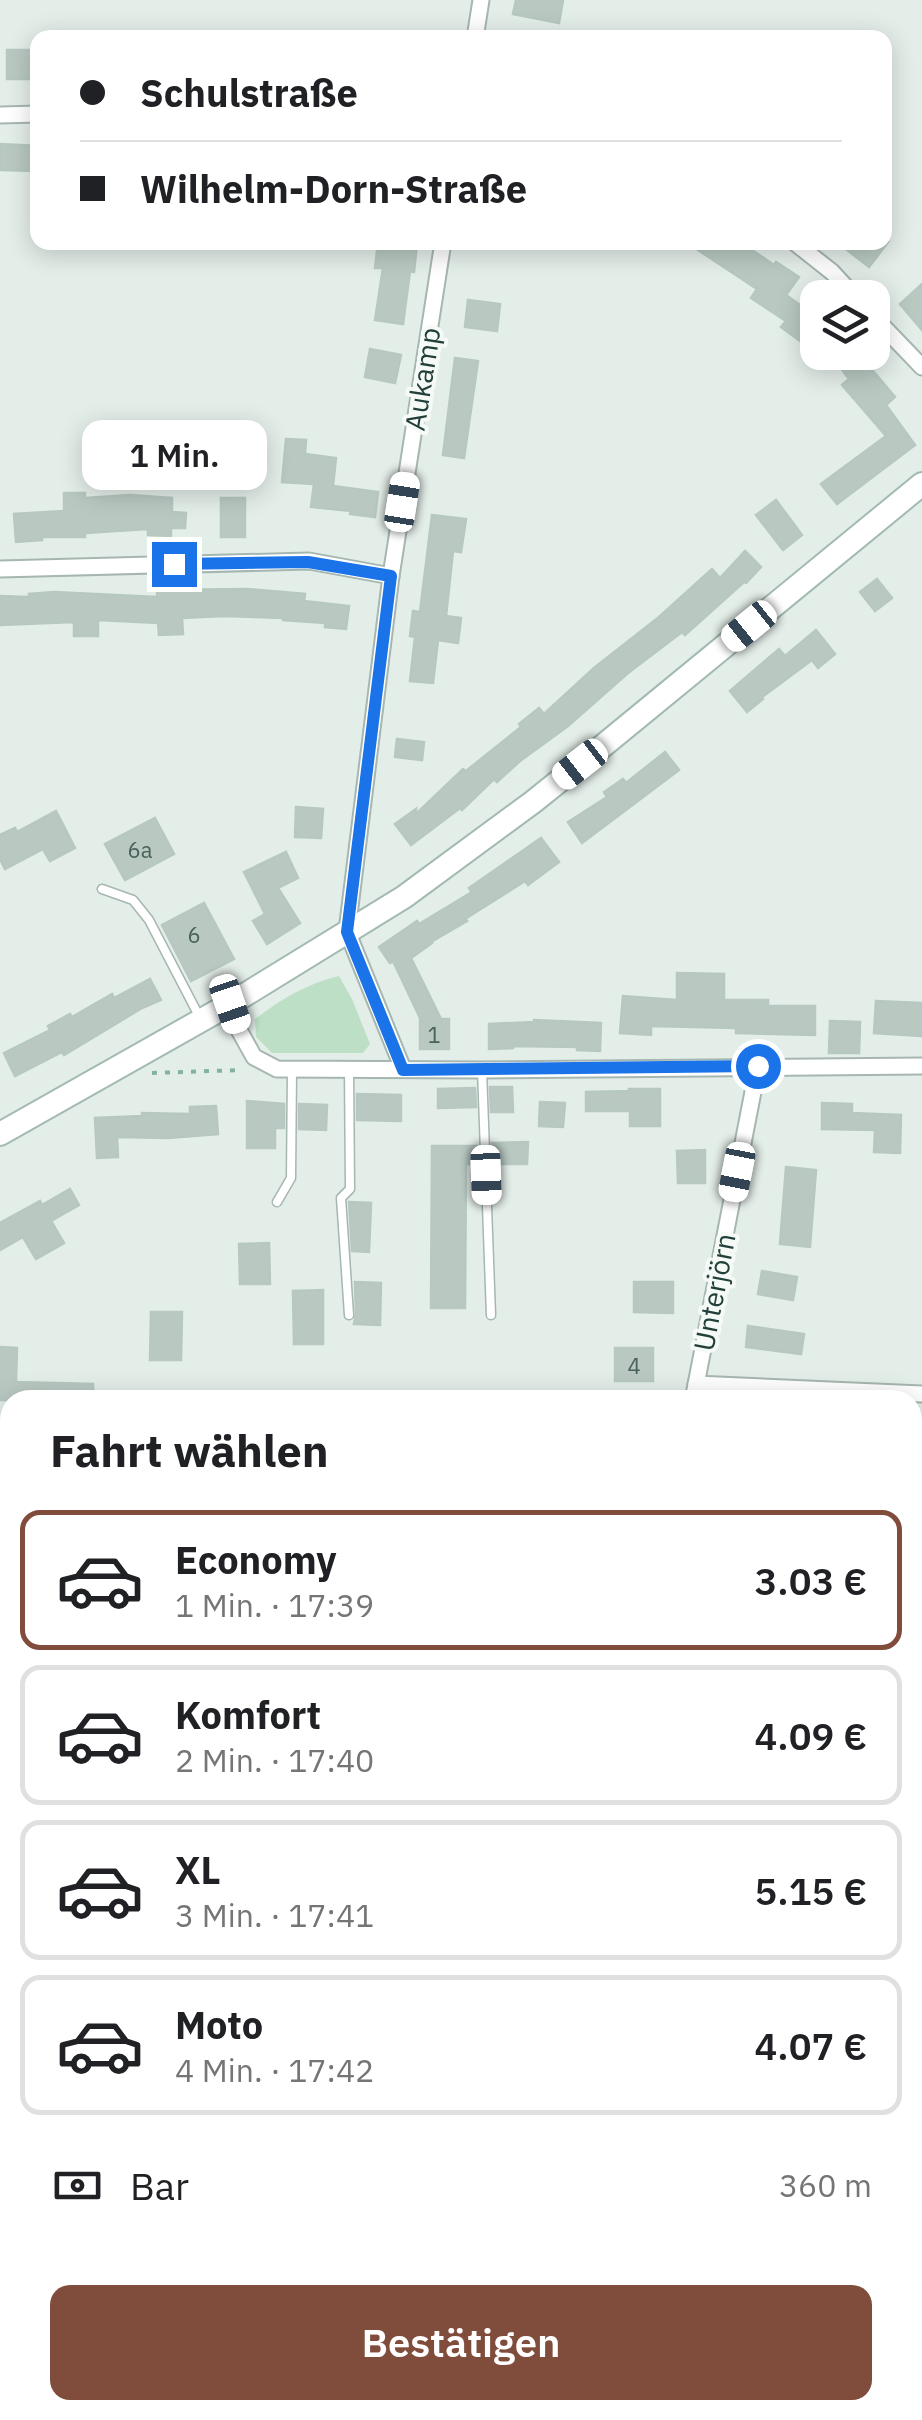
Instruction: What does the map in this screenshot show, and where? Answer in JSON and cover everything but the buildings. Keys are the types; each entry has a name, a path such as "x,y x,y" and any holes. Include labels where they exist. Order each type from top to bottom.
{"main road":[{"path":"0,1134 230,1004 404,897 547,790 922,484"}],"street":[{"path":"477,30 481,0"},
{"path":"0,116 30,114"},
{"name":"Aukamp","path":"347,932 391,576 442,250"},
{"path":"804,250 839,280"},
{"path":"890,334 922,367"},
{"path":"0,569 308,562 391,576"},
{"path":"347,932 403,1070"},
{"path":"230,1004 254,1056 284,1069 922,1066"},
{"name":"Unterjörn","path":"695,1390 758,1066"}],"lane":[{"path":"102,889 133,900 149,920 202,1020"},
{"path":"277,1202 291,1178 284,1069"},
{"path":"349,1070 350,1189 341,1198 349,1315"},
{"path":"482,1070 491,1316"}],"path":[{"path":"142,1074 284,1069"}],"green space":[{"path":"339,976 370,1044 363,1053 272,1053 256,1037 255,1019 305,988"}],"route":[{"path":"174,564 308,562 391,576 347,932 403,1070 758,1066"}]}
